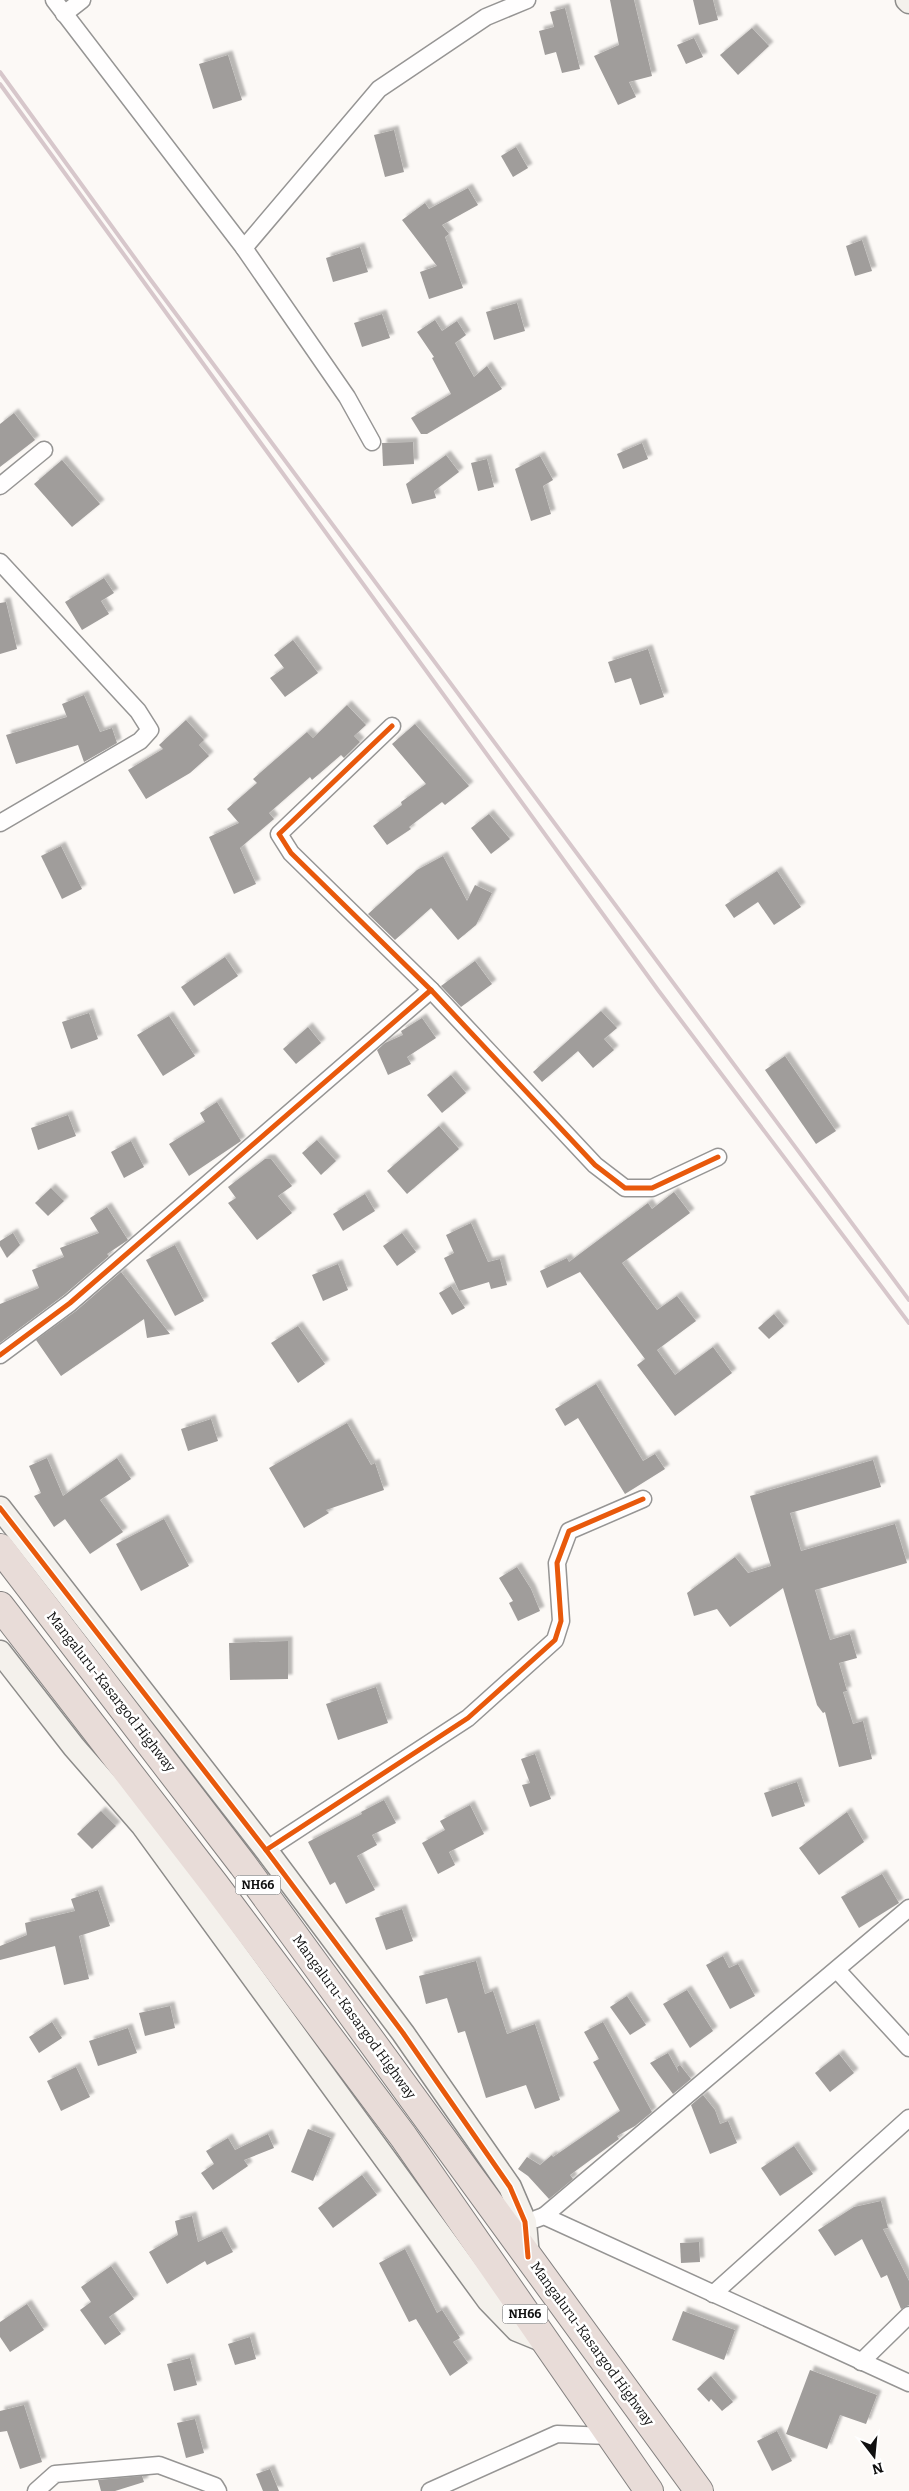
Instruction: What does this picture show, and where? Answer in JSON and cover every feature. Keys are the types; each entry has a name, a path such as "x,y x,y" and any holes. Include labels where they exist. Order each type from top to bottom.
{"highway":[{"name":"Mangaluru-Kasargod Highway","path":"0,1548 238,1857 526,2222 528,2257 699,2491"},
{"name":"NH66","path":"0,1606 209,1877 403,2136 649,2491"}],"street":[{"path":"54,0 244,248 347,397 372,442"},
{"path":"64,14 82,0"},
{"path":"244,248 379,89 486,17 527,0"},
{"path":"0,486 44,450"},
{"path":"0,562 138,711 150,730 140,741 0,823"},
{"path":"392,726 278,834 291,853 431,990 595,1165 624,1188 652,1188 718,1158"},
{"path":"0,1355 70,1303 431,990"},
{"path":"266,1850 468,1718 555,1640 561,1621 557,1563 568,1531 643,1499"},
{"path":"0,1508 266,1850 403,2033 510,2187 526,2222 713,2294 909,2383"},
{"path":"0,1652 74,1747 142,1825 488,2300 517,2330 544,2341"},
{"path":"526,2222 837,1970 909,1908"},
{"path":"837,1970 909,2048"},
{"path":"713,2294 909,2118"},
{"path":"861,2362 909,2316"},
{"path":"430,2491 557,2434 610,2436"},
{"path":"36,2491 55,2474 159,2465 215,2486 218,2491"}],"building":[{"path":"610,0 634,0 652,76 629,82 636,97 618,105 594,56 619,45"},
{"path":"693,0 713,0 718,20 699,25"},
{"path":"565,8 580,69 562,73 556,52 545,55 539,31 554,27 550,12"},
{"path":"752,28 769,46 738,75 720,55"},
{"path":"694,38 703,57 686,64 677,45"},
{"path":"228,55 242,100 213,109 199,64"},
{"path":"394,130 404,172 385,177 374,135"},
{"path":"516,147 528,168 513,177 501,156"},
{"path":"468,188 478,205 442,225 449,234 445,237 463,288 429,299 420,272 437,266 402,220 425,203 429,209"},
{"path":"862,240 872,271 855,276 846,246"},
{"path":"360,247 368,272 333,282 326,258"},
{"path":"517,303 525,331 494,340 486,312"},
{"path":"382,314 390,338 362,347 354,323"},
{"path":"435,320 442,331 457,321 466,335 455,343 474,377 487,366 502,389 427,434 421,434 411,418 451,394 432,358 434,357 417,332"},
{"path":"14,413 35,440 0,467 0,424"},
{"path":"413,442 414,464 383,466 382,443"},
{"path":"642,443 648,459 623,469 617,454"},
{"path":"446,455 459,472 434,491 436,498 412,504 406,484"},
{"path":"540,456 553,480 543,486 551,514 531,521 515,469"},
{"path":"487,459 494,487 478,491 471,463"},
{"path":"62,460 100,504 72,527 34,484"},
{"path":"104,578 114,593 101,601 109,614 82,630 65,602"},
{"path":"6,602 17,649 0,654 0,603"},
{"path":"293,640 318,673 285,697 270,678 284,668 274,655"},
{"path":"648,649 664,697 640,705 631,678 615,683 608,662"},
{"path":"84,695 100,732 112,728 117,743 84,762 78,745 16,764 6,735 67,717 62,704"},
{"path":"347,705 366,725 354,736 360,742 344,758 341,755 312,780 310,777 269,813 274,819 240,848 256,884 234,894 209,837 239,823 227,809 257,783 253,779 307,732 313,738"},
{"path":"186,720 204,740 199,745 209,756 190,773 146,799 128,770 163,749 159,745"},
{"path":"415,724 469,786 445,805 442,802 409,827 411,829 387,845 373,826 402,805 401,802 426,784 392,744"},
{"path":"489,814 510,839 491,854 471,828"},
{"path":"61,846 82,889 62,899 41,856"},
{"path":"443,856 467,901 475,885 492,893 476,925 458,940 431,908 395,940 368,914 417,870"},
{"path":"777,871 801,907 774,925 758,902 734,918 725,905"},
{"path":"225,957 238,976 194,1006 181,987"},
{"path":"475,961 492,984 461,1007 441,986"},
{"path":"601,1011 617,1028 604,1039 614,1050 593,1068 578,1051 542,1082 533,1072"},
{"path":"89,1013 98,1039 71,1049 62,1022"},
{"path":"169,1016 195,1056 163,1076 137,1035"},
{"path":"422,1018 436,1038 407,1057 411,1064 388,1075 377,1050 385,1043 403,1035 401,1031"},
{"path":"308,1027 321,1043 296,1064 283,1049"},
{"path":"785,1056 836,1131 816,1144 765,1070"},
{"path":"451,1075 466,1093 442,1113 427,1095"},
{"path":"217,1102 241,1141 189,1176 169,1144 205,1122 200,1113"},
{"path":"68,1115 76,1136 38,1150 31,1128"},
{"path":"439,1126 459,1149 407,1194 387,1171"},
{"path":"317,1140 336,1161 321,1175 302,1153"},
{"path":"131,1141 144,1167 124,1178 111,1152"},
{"path":"265,1159 271,1159 292,1186 278,1196 292,1213 257,1240 228,1203 236,1198 228,1187"},
{"path":"51,1188 64,1201 48,1216 35,1203"},
{"path":"674,1192 690,1213 622,1263 657,1310 677,1296 696,1321 657,1350 675,1375 713,1347 732,1373 675,1416 637,1365 645,1359 580,1272 547,1288 540,1271 567,1258 569,1262 648,1203 652,1209"},
{"path":"365,1194 375,1211 343,1231 333,1214"},
{"path":"107,1207 128,1240 107,1254 109,1256 64,1295 0,1343 0,1304 39,1288 32,1270 64,1257 60,1248 99,1233 90,1218"},
{"path":"471,1223 488,1262 500,1259 507,1285 491,1289 489,1282 459,1291 444,1258 454,1253 446,1235"},
{"path":"13,1233 20,1245 7,1258 0,1246 0,1241"},
{"path":"402,1233 416,1252 397,1266 383,1246"},
{"path":"175,1245 204,1301 175,1316 146,1260"},
{"path":"338,1264 348,1290 323,1301 312,1275"},
{"path":"121,1272 170,1334 147,1338 144,1319 61,1376 36,1340 76,1311"},
{"path":"451,1286 465,1308 452,1315 439,1293"},
{"path":"774,1314 784,1326 769,1339 758,1328"},
{"path":"298,1326 325,1364 298,1383 271,1343"},
{"path":"596,1384 643,1461 655,1454 665,1469 625,1494 578,1418 565,1426 555,1409"},
{"path":"211,1419 218,1441 188,1451 181,1429"},
{"path":"347,1423 371,1465 375,1463 384,1490 326,1510 329,1513 304,1528 269,1468"},
{"path":"47,1458 63,1496 117,1458 131,1479 100,1500 123,1532 90,1554 65,1519 54,1527 34,1496 41,1493 29,1466"},
{"path":"873,1460 881,1487 790,1513 801,1551 895,1524 907,1563 815,1590 830,1640 850,1634 857,1658 839,1663 847,1691 843,1692 853,1724 863,1721 872,1759 839,1767 825,1712 823,1713 817,1705 783,1588 730,1627 717,1609 694,1616 687,1593 735,1557 748,1573 771,1566 750,1496"},
{"path":"164,1519 189,1566 141,1591 116,1544"},
{"path":"517,1567 531,1589 540,1611 518,1621 509,1603 513,1601 499,1578"},
{"path":"288,1641 288,1679 230,1680 229,1643"},
{"path":"376,1687 388,1723 338,1740 326,1704"},
{"path":"535,1754 551,1799 530,1807 522,1785 530,1783 521,1759"},
{"path":"797,1782 805,1806 772,1817 764,1793"},
{"path":"384,1800 396,1823 372,1835 377,1845 357,1856 375,1890 346,1904 335,1882 330,1885 308,1842 362,1814 361,1812"},
{"path":"470,1805 484,1834 449,1852 455,1865 438,1874 422,1843 445,1830 440,1821"},
{"path":"101,1811 116,1826 92,1849 77,1834"},
{"path":"847,1812 864,1842 819,1875 799,1848"},
{"path":"882,1874 899,1903 859,1928 841,1897"},
{"path":"98,1890 110,1926 79,1936 89,1979 64,1985 55,1946 0,1960 0,1946 27,1935 25,1923 75,1911 71,1899"},
{"path":"402,1909 413,1941 386,1950 375,1918"},
{"path":"723,1956 729,1968 738,1964 755,1996 730,2009 706,1965"},
{"path":"476,1961 485,1994 493,1991 507,2034 535,2024 560,2100 535,2109 526,2085 486,2098 465,2031 458,2033 447,1998 426,2004 419,1976"},
{"path":"687,1990 713,2031 690,2048 663,2004"},
{"path":"627,1996 646,2025 630,2035 610,2007"},
{"path":"170,2006 175,2028 145,2036 139,2013"},
{"path":"52,2022 62,2038 39,2053 29,2037"},
{"path":"603,2022 652,2112 635,2126 617,2136 619,2139 570,2175 573,2179 549,2199 528,2176 518,2169 527,2157 540,2165 552,2155 553,2157 620,2111 593,2062 599,2059 584,2032"},
{"path":"128,2028 137,2053 98,2066 89,2041"},
{"path":"668,2053 679,2073 677,2067 680,2065 691,2079 673,2094 650,2063"},
{"path":"839,2054 854,2073 830,2092 815,2073"},
{"path":"76,2067 90,2097 61,2111 47,2081"},
{"path":"703,2095 715,2110 720,2124 728,2121 737,2143 710,2154 691,2105"},
{"path":"308,2129 331,2138 313,2181 291,2172"},
{"path":"268,2134 274,2148 244,2160 248,2166 213,2190 201,2173 214,2164 206,2151 228,2138 235,2150"},
{"path":"794,2146 813,2174 780,2196 761,2168"},
{"path":"362,2175 377,2195 333,2228 318,2208"},
{"path":"881,2201 888,2228 883,2229 909,2281 909,2305 901,2309 887,2275 881,2278 862,2239 835,2256 818,2230 854,2207"},
{"path":"192,2216 198,2242 222,2231 233,2252 207,2265 205,2261 167,2284 149,2252 178,2235 175,2221"},
{"path":"699,2242 700,2262 681,2263 680,2243"},
{"path":"405,2249 437,2313 442,2310 460,2338 453,2342 468,2363 450,2376 416,2319 409,2322 379,2263"},
{"path":"111,2266 134,2299 109,2317 121,2334 105,2345 80,2310 91,2302 81,2287"},
{"path":"27,2304 44,2330 10,2352 0,2337 0,2322"},
{"path":"683,2311 735,2330 724,2360 672,2340"},
{"path":"250,2337 256,2359 235,2365 228,2344"},
{"path":"190,2358 197,2385 174,2391 167,2364"},
{"path":"810,2370 877,2395 866,2424 840,2415 827,2449 786,2434"},
{"path":"711,2376 733,2402 722,2411 711,2399 709,2402 697,2389"},
{"path":"24,2405 42,2462 20,2469 7,2431 0,2432 0,2411"},
{"path":"195,2419 204,2453 186,2458 177,2423"},
{"path":"777,2431 792,2461 772,2471 757,2441"},
{"path":"270,2469 279,2491 263,2491 256,2474"},
{"path":"142,2476 144,2482 115,2491 101,2491 98,2480"}],"railway":[{"path":"0,72 150,279 909,1300"},
{"path":"0,84 658,990 909,1323"}],"cycle path":[{"path":"392,726 279,834 291,853 431,990 595,1165 625,1188 652,1188 718,1157"},
{"path":"0,1355 70,1303 431,990"},
{"path":"266,1850 468,1718 555,1640 561,1621 557,1563 569,1531 643,1499"},
{"path":"0,1508 266,1850 403,2033 510,2187 525,2222 528,2257"}]}
